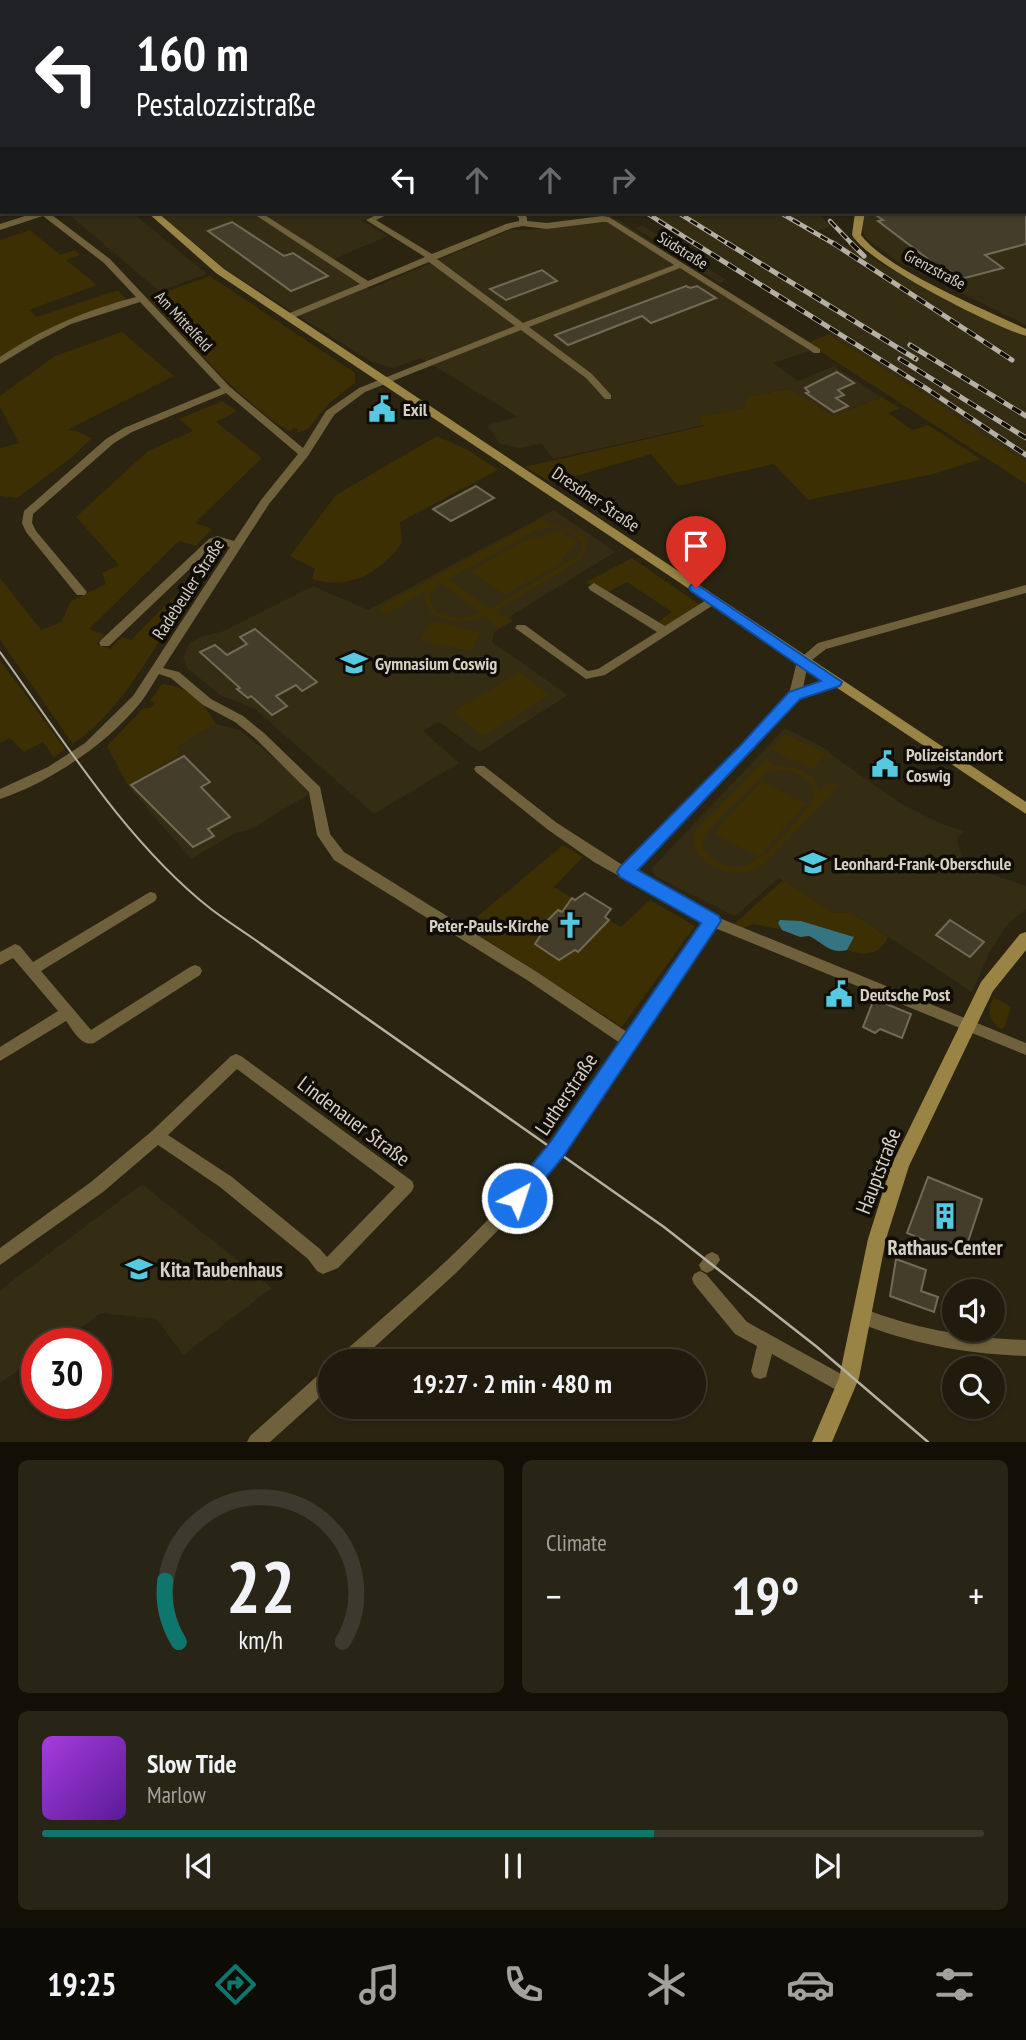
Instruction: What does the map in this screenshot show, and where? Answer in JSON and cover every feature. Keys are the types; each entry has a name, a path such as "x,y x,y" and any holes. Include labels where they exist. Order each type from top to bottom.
{"main road":[{"name":"Dresdner Straße","path":"154,214 195,252 288,317 1026,809"},
{"name":"Grenzstraße","path":"859,214 855,231 858,238 883,259 1026,333"},
{"name":"Hauptstraße","path":"822,1441 846,1386 880,1228 900,1166 988,987 1026,937"}],"street":[{"path":"0,227 40,214"},
{"name":"Am Mittelfeld","path":"44,214 78,237 89,251 107,261 227,389 304,454"},
{"path":"258,214 366,284"},
{"path":"384,214 370,220 432,258 589,376 608,397"},
{"path":"519,214 523,217 523,223"},
{"name":"Südstraße","path":"288,317 509,226 523,223 547,226 609,220 817,351"},
{"path":"522,325 681,265"},
{"path":"0,361 47,331 87,314 141,299"},
{"name":"Radebeuler Straße","path":"0,794 52,771 89,746 122,716 158,670 265,502 304,454 330,413 362,390 522,325"},
{"path":"81,592 31,532 27,523 28,513 110,441 227,389"},
{"path":"105,643 212,541 218,539 237,546"},
{"path":"594,587 664,631"},
{"path":"626,872 747,749 795,695 803,661 822,646 1026,589"},
{"path":"521,628 586,675 601,672 715,600"},
{"path":"158,670 175,675 207,702 248,726 315,790 324,835 339,856 532,976 629,1041"},
{"path":"795,695 834,682"},
{"path":"480,769 552,826 599,858 712,921 1026,1049"},
{"path":"33,970 150,897"},
{"name":"Lutherstraße","path":"360,1349 450,1268 505,1212 556,1150 712,921"},
{"path":"0,959 15,950 89,1039 195,971"},
{"path":"0,1055 68,1012"},
{"name":"Lindenauer Straße","path":"0,1257 97,1187 157,1136 236,1060 406,1186 332,1263 323,1266 314,1254 226,1182 157,1136"},
{"path":"706,1268 741,1328 846,1386"},
{"path":"862,1316 941,1342 985,1348 1026,1348"},
{"path":"760,1371 766,1344"},
{"path":"256,1441 318,1386"}],"shaded area":[{"path":"68,214 133,214 207,274 159,291"},
{"path":"159,214 377,214 362,221 388,236 327,262 369,289 510,230 547,229 618,219 810,351 773,363 798,381 834,366 881,397 834,416 788,389 750,396 745,408 699,417 704,425 553,459 542,444 519,448 500,444 487,425 518,417 421,358 393,368 370,361 225,269"},
{"path":"645,214 819,214 831,226 817,231 1026,337 1026,462 829,334 831,332"},
{"path":"865,214 1026,214 1026,325 898,262 867,239 861,228"},
{"path":"643,225 726,280 719,283 635,228"},
{"path":"30,230 60,255 75,250 80,255 66,260 97,285 29,310 37,317 118,290 129,302 84,315 0,361 0,240"},
{"path":"210,276 355,373 355,383 329,403 308,429 296,433 298,429 293,428 290,432 270,419 226,381 148,298"},
{"path":"122,332 174,376 71,428 68,431 74,430 92,438 71,458 17,498 0,496 0,448 19,443 0,407 0,396 55,356"},
{"path":"829,334 1026,462 1026,484 807,343"},
{"path":"789,389 834,416 881,397 900,408 889,413 912,430 928,425 981,459 933,474 808,500 774,464 678,486 651,454 552,483 525,467 704,426 698,417 745,408 749,396"},
{"path":"222,401 237,411 216,422 262,458 195,523 212,529 196,546 179,541 89,629 105,635 96,644 110,649 122,637 131,640 216,554 208,550 218,542 225,545 195,584 127,690 93,728 73,744 0,640 0,578 41,630 61,622 71,601 106,584 102,573 119,565 76,517 148,451 193,431 179,419"},
{"path":"437,436 470,451 498,470 400,522 402,543 374,571 363,577 339,583 312,579 315,569 290,556 336,495"},
{"name":"Gymnasium Coswig","path":"554,510 615,552 509,617 513,621 494,632 492,642 568,695 480,752 439,722 423,731 459,763 374,814 255,709 220,695 187,668 183,658 189,644 203,636 224,631 313,586 368,610"},
{"path":"543,518 549,522 546,525 567,527 585,538 587,547 580,560 495,611 511,621 498,628 485,616 458,622 432,614 424,600 426,591 386,614 378,608","holes":["562,528 576,535 582,544 580,555 490,609 449,579 534,531","440,583 481,613 481,614 458,619 437,612 429,599 430,593"]},
{"path":"562,530 563,534 578,541 562,559 564,561 505,595 471,571 529,538"},
{"path":"632,558 703,607 664,631 654,625 672,612 627,582 605,594 586,582"},
{"path":"431,621 481,632 471,651 420,640"},
{"path":"0,660 65,749 54,758 43,742 24,752 10,738 0,743"},
{"path":"519,672 550,695 483,736 453,712"},
{"path":"162,684 179,688 194,696 216,724 177,747 182,753 128,786 107,746 144,708 150,708 155,703 150,701"},
{"path":"216,724 240,730 288,770 309,794 251,829 235,833 191,859 128,786 182,753 177,747"},
{"name":"Leonhard-Frank-Oberschule","path":"785,728 828,750 900,803 939,823 964,831 957,839 962,859 978,870 1026,886 1026,909 1006,926 989,953 972,992 850,912 834,913 779,878 735,916 655,876 652,868"},
{"path":"784,734 826,753 813,769 771,750"},
{"path":"766,759 774,763 772,766 802,770 813,779 819,792 830,781 839,786 770,858 749,871 726,871 705,861 697,853 695,831","holes":["781,770 794,772 810,782 814,797 782,838 758,859 746,865 733,867 720,863 709,855 701,844 707,832 766,773"]},
{"path":"762,781 806,804 759,857 714,833"},
{"path":"563,845 583,857 554,887 572,898 570,901 573,902 541,928 579,951 609,920 621,927 650,900 695,926 622,1027 466,926"},
{"path":"783,880 834,913 850,912 888,937 885,943 871,953 853,952 847,950 853,937 801,921 778,923 782,930 753,924 737,931 730,928"},
{"path":"994,997 1011,1007 1004,1028 1000,1029 993,1022 990,1014"},
{"name":"Kita Taubenhaus","path":"142,1184 272,1288 183,1355 157,1319 101,1313 80,1328 21,1328 21,1369 0,1383 0,1290"}],"water":[{"path":"780,920 801,921 854,937 847,950 836,951 809,936 800,937 782,930 778,923"}],"building":[{"path":"874,214 1026,214 1026,244 985,255 1003,268 961,279 950,271 945,272 878,221 883,220"},
{"path":"232,222 284,256 293,253 328,276 291,291 208,231"},
{"path":"542,270 557,281 506,300 490,289"},
{"path":"686,286 697,286 716,298 651,323 642,316 568,345 555,335"},
{"path":"837,372 854,383 838,390 844,395 836,398 848,406 834,412 806,393 809,392 805,388"},
{"path":"476,486 494,498 451,521 433,509"},
{"path":"255,629 317,682 302,691 296,685 276,696 287,706 272,715 251,696 248,698 237,689 240,688 200,652 215,645 227,655 247,644 240,637"},
{"path":"184,756 210,782 201,787 230,817 208,829 214,836 193,847 131,785"},
{"name":"Peter-Pauls-Kirche","path":"585,893 611,909 605,917 609,920 578,952 575,950 559,960 535,944 544,930 540,928 558,910 562,912 572,898 575,900"},
{"path":"950,920 984,942 970,957 936,935"},
{"path":"874,999 911,1014 902,1038 880,1029 875,1033 863,1027"},
{"name":"Rathaus-Center","path":"928,1177 982,1199 963,1257 907,1233"},
{"path":"896,1259 926,1270 921,1291 938,1297 934,1312 890,1296"}],"tram line":[{"path":"0,652 97,788 151,853 211,909 264,946"},
{"path":"261,944 664,1227 817,1347 928,1442"}],"railway":[{"path":"648,214 697,245"},
{"path":"680,214 730,245"},
{"path":"782,214 836,245"},
{"path":"830,221 853,245"},
{"path":"694,243 924,387 1026,455"},
{"path":"727,243 916,359"},
{"path":"833,243 1012,360"},
{"path":"853,245 864,256"},
{"path":"910,345 1026,416"},
{"path":"900,359 1026,438"}],"place":[{"name":"Exil","path":"382,409"},
{"name":"Gymnasium Coswig","path":"354,663"},
{"name":"Polizeistandort Coswig","path":"885,764"},
{"name":"Leonhard-Frank-Oberschule","path":"813,863"},
{"name":"Peter-Pauls-Kirche","path":"570,925"},
{"name":"Deutsche Post","path":"839,994"},
{"name":"Rathaus-Center","path":"945,1216"},
{"name":"Kita Taubenhaus","path":"139,1269"}],"route":[{"path":"517,1198 556,1150 712,921 626,872 747,749 795,695 834,682 696,588"}]}
